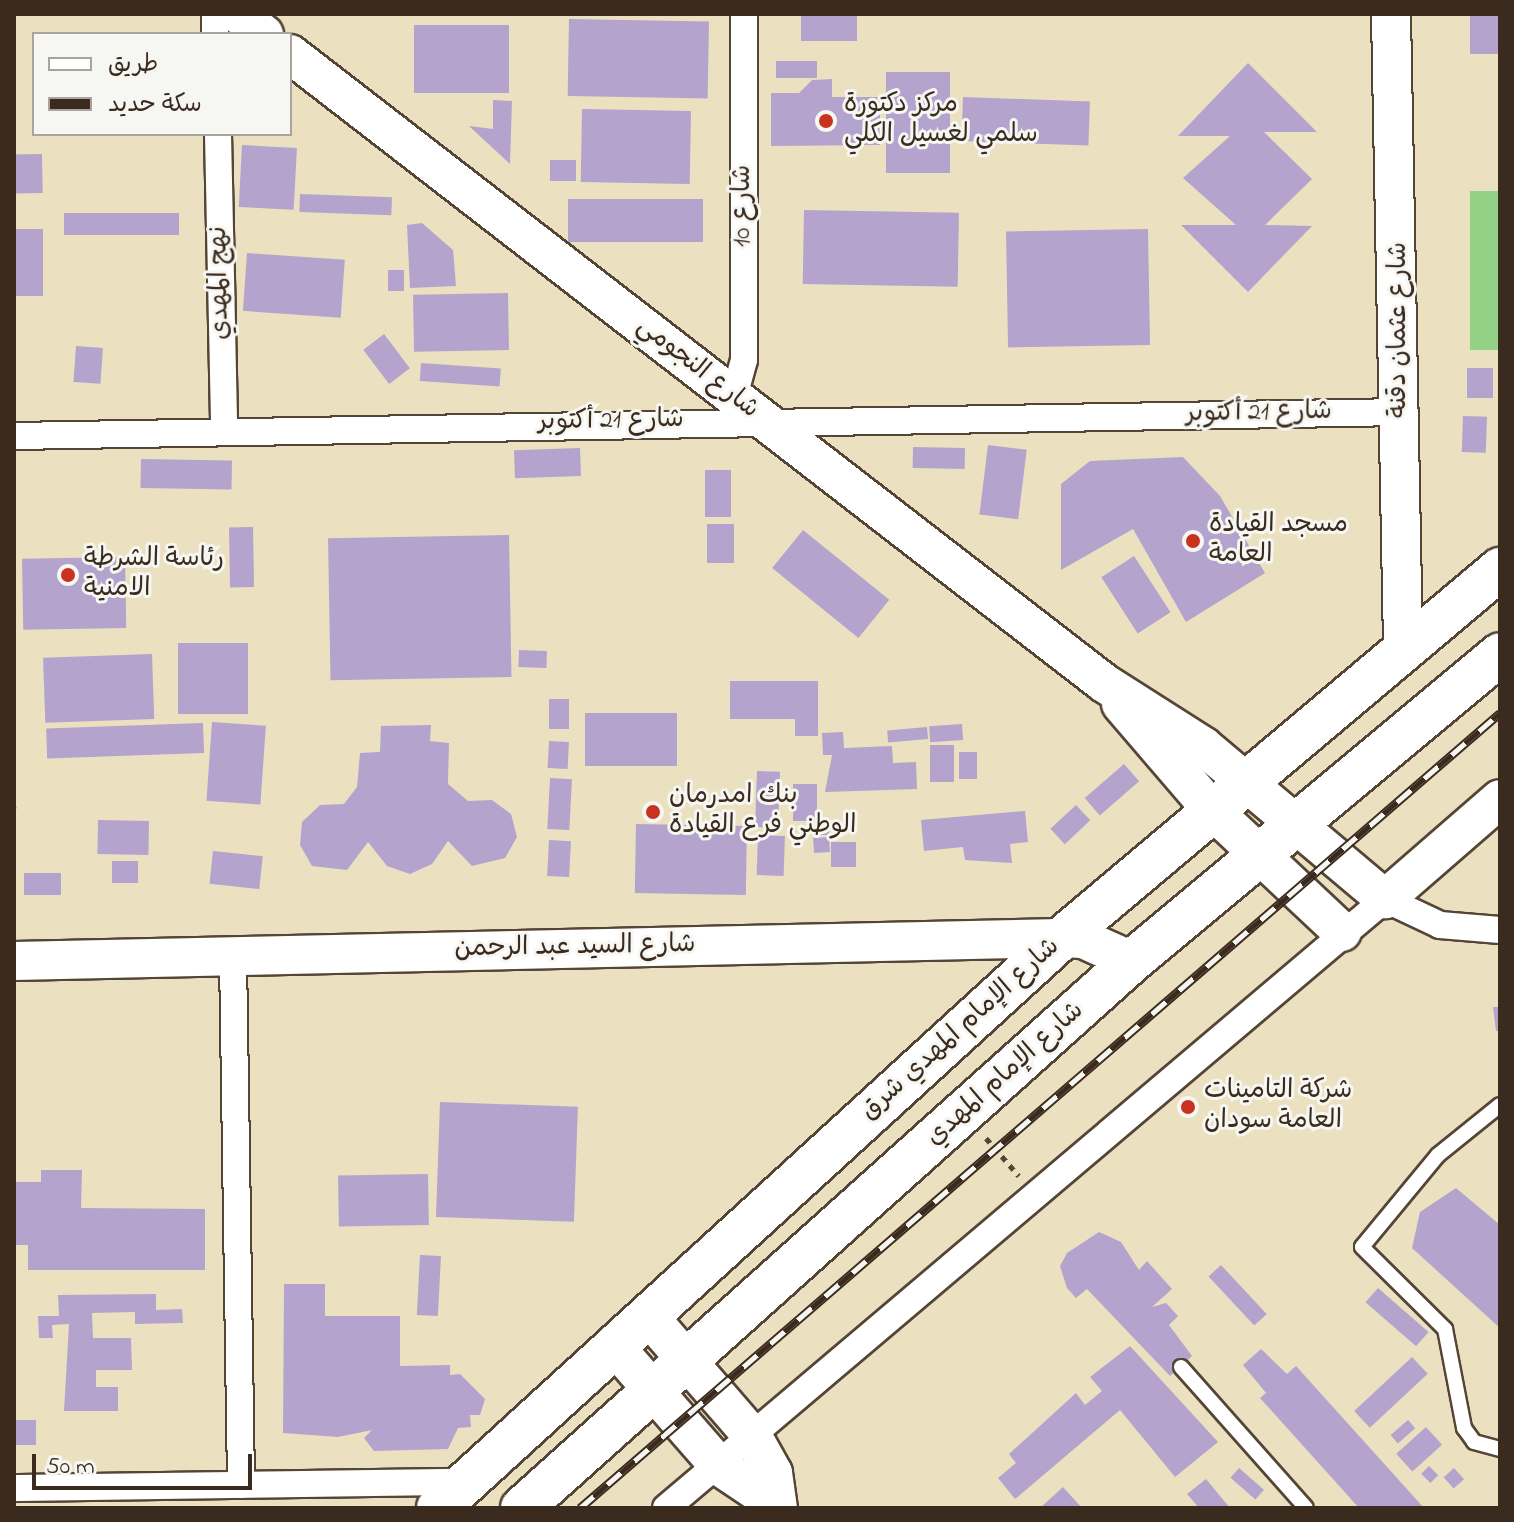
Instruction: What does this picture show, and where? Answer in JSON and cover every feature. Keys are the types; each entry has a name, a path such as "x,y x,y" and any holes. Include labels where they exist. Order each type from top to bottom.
{"main road":[{"name":"شارع الإمام المهدي شرق","path":"453,1495 617,1349 1062,938 1244,779 1500,569"},
{"name":"شارع الإمام المهدي","path":"522,1508 690,1362 1132,961 1500,654"}],"street":[{"path":"238,14 261,32"},
{"name":"شارع 10","path":"744,14 744,360 748,408"},
{"name":"شارع عثمان دقنة","path":"1391,14 1403,646"},
{"name":"شارع النجومي","path":"292,56 1104,683 1244,779 1385,899"},
{"name":"نهج المهدي","path":"218,136 224,432"},
{"name":"شارع 21 أكتوبر","path":"14,436 224,432 748,408 1400,412"},
{"name":"شارع النجومي","path":"1104,683 1210,808 1342,932"},
{"path":"666,1508 1500,799"},
{"path":"1385,899 1440,925 1495,935"},
{"name":"شارع السيد عبد الرحمن","path":"14,961 1062,938 1083,939 1132,961"},
{"path":"233,956 241,1485"},
{"path":"650,1318 753,1437 773,1473 777,1506"},
{"path":"617,1349 719,1466 777,1506"},
{"path":"14,1488 241,1485 453,1495"}],"lane":[{"path":"1500,1105 1438,1155 1362,1247 1445,1329 1464,1428 1474,1442 1500,1449"},
{"path":"1181,1367 1306,1508"}],"green space":[{"path":"1470,191 1500,191 1500,350 1470,350"}],"building":[{"path":"801,14 857,14 857,41 801,41"},
{"path":"1470,14 1500,14 1500,54 1470,54"},
{"path":"569,19 709,21 708,98 568,96"},
{"path":"414,25 509,25 509,93 414,93"},
{"path":"776,61 817,61 817,78 776,78"},
{"path":"1248,63 1317,132 1264,132 1312,179 1265,225 1312,226 1248,292 1181,225 1236,225 1183,178 1230,136 1178,136"},
{"path":"886,72 950,72 950,173 886,173"},
{"name":"مركز دكتورة سلمي لغسيل الكلي","path":"832,79 832,97 880,97 880,145 771,146 771,93 799,93 812,80"},
{"path":"963,97 1090,101 1088,145 961,141"},
{"path":"493,100 512,101 510,164 469,126 493,129"},
{"path":"582,109 691,111 690,184 581,182"},
{"path":"242,145 297,148 294,210 239,207"},
{"path":"14,154 42,154 43,193 15,193"},
{"path":"550,160 576,160 576,181 550,181"},
{"path":"300,194 392,197 391,215 299,212"},
{"path":"568,199 703,199 703,242 568,242"},
{"path":"804,210 959,213 958,287 803,284"},
{"path":"64,213 179,213 179,235 64,235"},
{"path":"422,223 453,250 456,286 410,288 407,225"},
{"path":"14,229 43,229 43,296 14,296"},
{"path":"1148,229 1150,345 1008,347 1006,231"},
{"path":"247,253 345,260 341,318 243,311"},
{"path":"388,270 404,270 404,291 388,291"},
{"path":"508,293 509,350 414,352 413,295"},
{"path":"384,334 410,368 389,384 363,350"},
{"path":"76,346 103,348 100,384 73,382"},
{"path":"421,363 501,369 500,387 420,381"},
{"path":"1467,368 1493,368 1493,398 1467,398"},
{"path":"1463,416 1487,417 1486,453 1462,452"},
{"path":"988,445 1027,450 1018,519 979,514"},
{"path":"913,447 965,448 965,469 913,468"},
{"path":"580,448 581,476 515,478 514,450"},
{"name":"مسجد القيادة العامة","path":"1183,457 1220,496 1265,573 1186,622 1133,529 1061,570 1061,484 1090,461"},
{"path":"141,459 232,461 231,490 140,488"},
{"path":"705,470 731,470 731,517 705,517"},
{"path":"707,524 734,524 734,563 707,563"},
{"path":"229,527 253,527 254,587 230,587"},
{"path":"803,530 889,600 858,638 772,568"},
{"path":"509,535 511,677 331,680 328,538"},
{"path":"1134,556 1170,612 1138,633 1101,577"},
{"path":"125,557 126,628 23,630 22,559"},
{"path":"178,643 248,643 248,714 178,714"},
{"path":"519,650 547,651 546,668 518,667"},
{"path":"152,654 154,719 45,723 43,658"},
{"path":"730,681 818,681 818,736 795,736 795,719 730,719"},
{"path":"549,699 569,699 569,729 549,729"},
{"path":"585,713 677,713 677,766 585,766"},
{"path":"212,722 266,726 260,805 206,801"},
{"path":"203,723 204,753 47,758 46,728"},
{"path":"962,724 963,740 930,742 929,726"},
{"path":"431,725 430,741 449,743 448,784 468,801 492,800 511,814 517,837 505,858 472,866 448,841 432,864 410,874 387,866 368,842 347,870 312,866 300,845 302,822 320,805 344,804 357,787 360,753 380,752 381,726"},
{"path":"927,727 928,739 888,742 887,730"},
{"path":"843,732 844,748 892,746 893,763 916,762 917,789 825,792 832,755 823,755 822,733"},
{"path":"549,741 569,742 568,769 548,768"},
{"path":"930,745 954,745 954,782 930,782"},
{"path":"959,752 977,752 977,779 959,779"},
{"path":"1124,764 1139,781 1100,815 1085,798"},
{"path":"757,771 780,772 778,828 755,827"},
{"path":"550,778 572,779 569,830 547,829"},
{"path":"793,784 817,784 817,821 793,821"},
{"path":"1076,805 1090,820 1065,844 1050,829"},
{"path":"1025,811 1028,842 1010,844 1012,863 965,860 963,847 924,851 921,820"},
{"path":"98,820 149,821 148,855 97,854"},
{"path":"817,822 829,822 829,835 817,835"},
{"path":"636,824 747,826 746,895 635,893"},
{"path":"758,835 785,836 784,876 757,875"},
{"path":"829,837 830,852 814,853 813,838"},
{"path":"549,840 571,841 569,877 547,876"},
{"path":"831,842 856,842 856,867 831,867"},
{"path":"213,851 263,856 259,889 210,884"},
{"path":"112,861 138,861 138,883 112,883"},
{"path":"24,873 61,873 61,895 24,895"},
{"path":"1493,1007 1500,1007 1500,1031 1496,1031"},
{"path":"440,1102 578,1107 574,1222 436,1217"},
{"path":"41,1170 82,1170 81,1208 205,1209 205,1270 28,1270 28,1245 14,1245 14,1182 41,1182"},
{"path":"428,1174 429,1225 339,1227 338,1176"},
{"path":"1456,1188 1500,1225 1500,1328 1412,1248 1420,1212"},
{"path":"1099,1232 1121,1242 1139,1270 1147,1261 1172,1289 1152,1307 1166,1303 1178,1316 1169,1325 1192,1356 1170,1376 1087,1289 1076,1298 1067,1288 1060,1266 1067,1253"},
{"path":"420,1255 441,1256 438,1316 417,1315"},
{"path":"1221,1265 1267,1314 1254,1326 1209,1277"},
{"path":"284,1284 325,1284 325,1316 400,1316 400,1366 450,1365 450,1375 460,1374 485,1399 480,1415 470,1415 471,1427 458,1428 448,1449 374,1451 364,1438 372,1430 338,1437 283,1433"},
{"path":"1378,1288 1429,1332 1416,1346 1366,1302"},
{"path":"156,1294 156,1310 182,1309 183,1323 135,1324 135,1312 92,1313 93,1338 131,1338 132,1370 96,1370 96,1387 118,1387 118,1411 64,1411 69,1324 52,1325 53,1338 39,1338 38,1316 59,1316 58,1295"},
{"path":"1130,1346 1218,1442 1175,1477 1120,1410 1015,1499 998,1478 1016,1463 1009,1454 1076,1393 1085,1405 1102,1391 1090,1377"},
{"path":"1261,1349 1287,1374 1296,1366 1424,1508 1359,1508 1260,1398 1266,1393 1243,1365"},
{"path":"1412,1357 1428,1374 1370,1428 1354,1411"},
{"path":"14,1420 36,1420 36,1445 14,1445"},
{"path":"1408,1420 1415,1428 1398,1443 1391,1435"},
{"path":"1426,1427 1442,1445 1412,1472 1396,1454"},
{"path":"1429,1466 1438,1475 1430,1483 1421,1474"},
{"path":"1239,1468 1264,1490 1255,1499 1230,1478"},
{"path":"1454,1468 1464,1479 1454,1489 1444,1477"},
{"path":"1206,1479 1230,1508 1199,1508 1187,1494"},
{"path":"1063,1487 1082,1508 1040,1508"}],"railway":[{"path":"580,1508 1500,713"}],"place":[{"name":"مركز دكتورة سلمي لغسيل الكلي","path":"826,121"},
{"name":"مسجد القيادة العامة","path":"1193,541"},
{"name":"رئاسة الشرطة الامنية","path":"68,575"},
{"name":"بنك امدرمان الوطني فرع القيادة","path":"653,812"},
{"name":"شركة التامينات العامة سودان","path":"1188,1107"}]}
